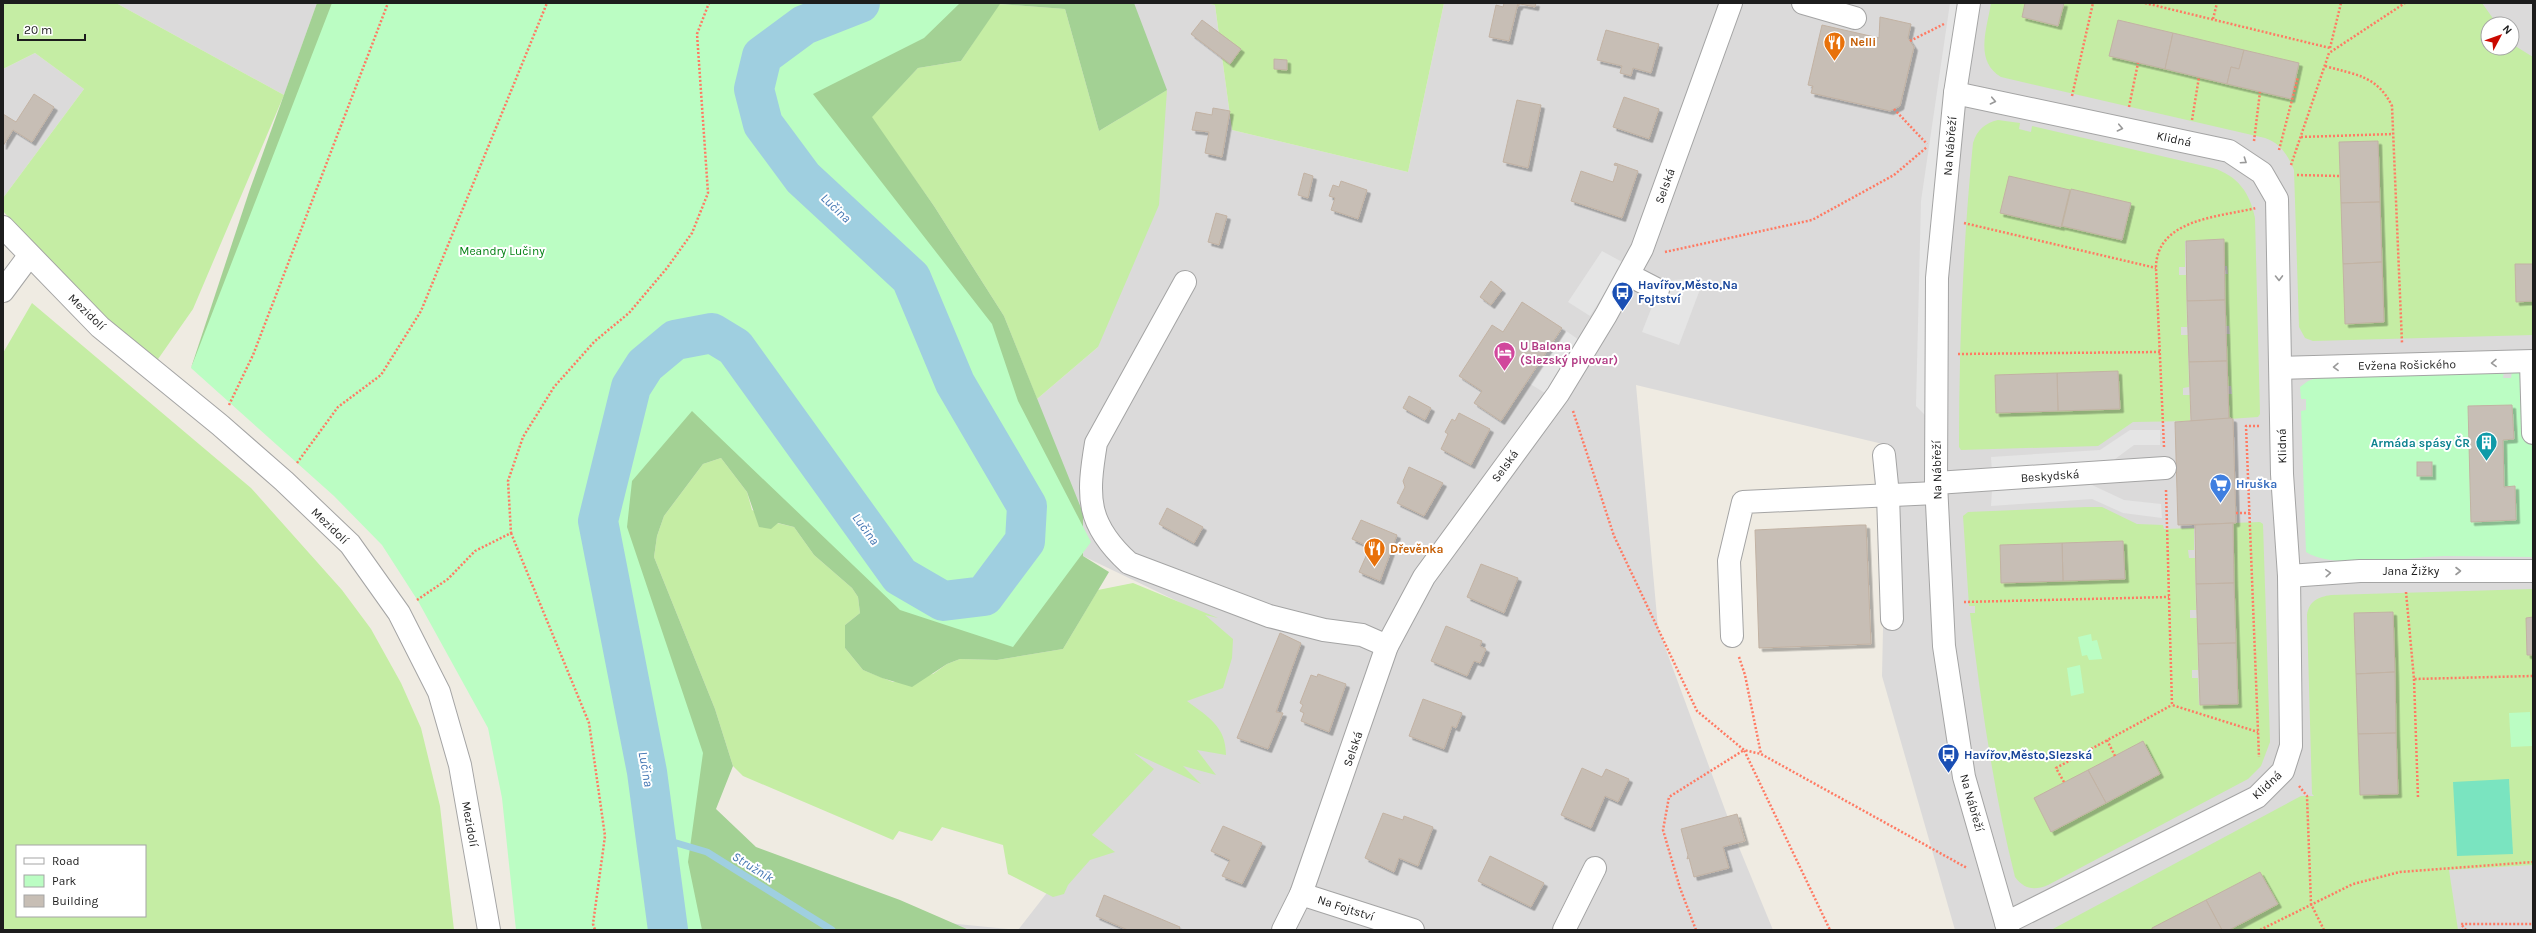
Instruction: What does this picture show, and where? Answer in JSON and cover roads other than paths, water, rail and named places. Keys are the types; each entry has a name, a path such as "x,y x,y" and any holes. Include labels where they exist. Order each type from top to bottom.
{"street":[{"name":"Selská","path":"1283,930 1301,894 1387,646 1424,577 1558,394 1629,275 1642,249 1731,3"},
{"path":"1803,3 1856,18"},
{"name":"Na Nábřeží","path":"1969,3 1955,93 1937,278 1936,488 1944,646 1963,770 1996,883 2007,927"},
{"name":"Klidná","path":"1955,93 2229,151 2262,173 2277,199 2282,474 2289,576 2291,746 2283,771 2257,797 2007,927"},
{"name":"Mezidolí","path":"3,227 29,256 100,327 284,481 350,544 399,614 439,692 460,766 489,930"},
{"path":"3,291 29,256"},
{"path":"1629,275 1658,290"},
{"path":"1185,282 1096,443 1092,472 1091,498 1100,531 1112,547 1129,563 1269,616 1324,630 1362,635 1387,646"},
{"path":"2532,362 2533,433"},
{"name":"Evžena Rošického","path":"2281,368 2532,362"},
{"path":"1884,455 1888,495 1892,618"},
{"name":"Beskydská","path":"1732,636 1730,561 1743,502 1888,495 1936,488 2165,468"},
{"name":"Jana Žižky","path":"2289,576 2360,571 2533,571"},
{"path":"1564,930 1595,868"},
{"name":"Na Fojtství","path":"1301,894 1413,930"}],"waterway":[{"name":"Lučina","path":"668,930 647,772 598,521 631,387 645,365 675,340 712,333 735,347 900,576 943,601 984,596 1025,541 1027,506 955,383 911,278 803,178 763,124 754,89 762,56 804,25 860,3"},
{"name":"Stružník","path":"656,837 707,852 832,930"}],"place":[{"name":"Nelli","path":"1835,62"},
{"name":"Havířov,Město,Na Fojtství","path":"1623,312"},
{"name":"U Balona (Slezský pivovar)","path":"1505,372"},
{"name":"Armáda spásy ČR","path":"2486,462"},
{"name":"Hruška","path":"2220,504"},
{"name":"Dřevěnka","path":"1374,568"},
{"name":"Havířov,Město,Slezská","path":"1949,774"}],"park label":[{"name":"Meandry Lučiny","path":"502,251"}]}
